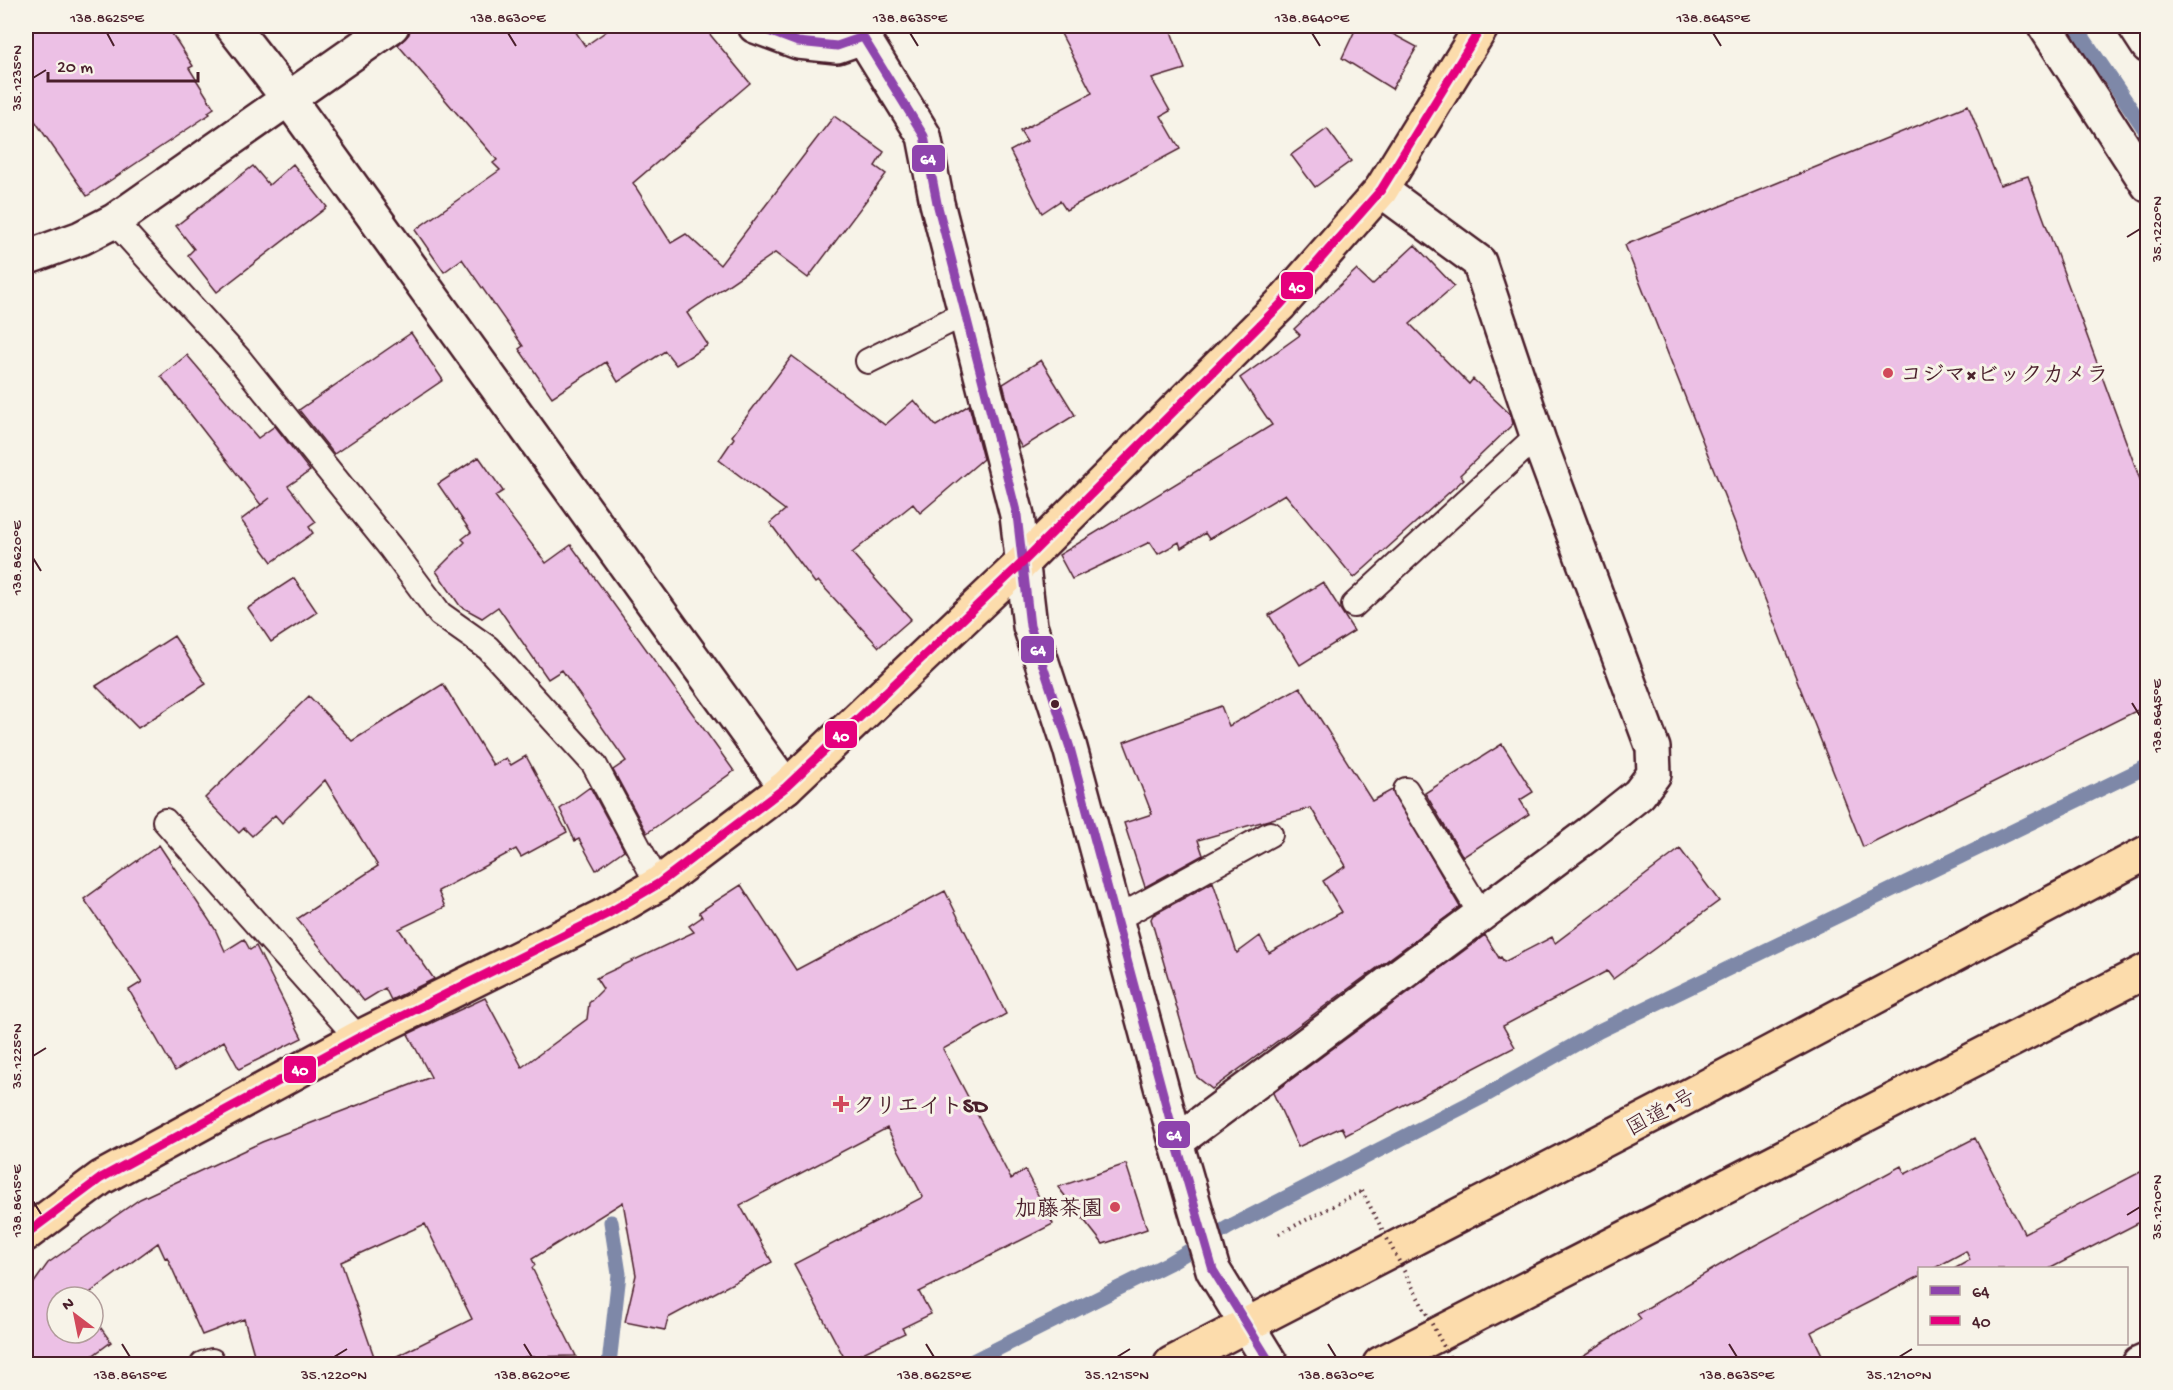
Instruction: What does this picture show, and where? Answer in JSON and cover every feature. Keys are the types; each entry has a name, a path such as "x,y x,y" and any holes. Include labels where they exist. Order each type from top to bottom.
{"main road":[{"path":"26,1234 101,1178 358,1038 607,914 658,884 786,787 1022,564 1280,305 1381,190 1482,26"},
{"name":"国道1号","path":"1171,1365 1250,1326 2148,852"},
{"path":"1380,1365 2148,970"}],"street":[{"path":"232,26 288,98 786,787"},
{"path":"26,258 81,238 114,221 392,26"},
{"path":"755,26 808,43 837,46 871,31 924,136 937,203 964,314 1017,515 1030,626 1070,748 1176,1142 1213,1270 1250,1326 1270,1365"},
{"path":"2045,26 2148,185"},
{"path":"2135,26 2148,46"},
{"path":"1176,1142 1631,801 1654,774 1653,748 1538,435 1479,262 1381,190"},
{"path":"2139,1365 2148,1360"}],"lane":[{"path":"114,221 238,359 391,548 440,614 488,648 594,764 658,884"},
{"path":"868,361 964,314"},
{"path":"1354,604 1538,435"},
{"path":"1406,790 1481,914"},
{"path":"165,820 358,1038"},
{"path":"1116,919 1270,834"},
{"path":"203,1365 212,1361 213,1365"}],"path":[{"path":"1278,1234 1362,1191 1453,1365"}],"building":[{"path":"26,26 167,26 193,66 189,68 214,108 208,112 210,114 87,196 26,108"},
{"path":"411,26 572,26 585,46 614,26 703,26 750,83 633,183 671,243 686,234 720,265 834,116 884,152 875,166 886,174 808,278 775,253 687,313 708,345 676,365 665,351 618,382 606,362 552,397 519,349 523,346 462,259 444,272 415,230 500,170 493,163 497,160 398,45 409,34"},
{"path":"1057,26 1169,26 1185,69 1152,79 1170,111 1161,116 1180,149 1066,210 1060,201 1042,213 1010,151 1027,142 1020,131 1092,93"},
{"path":"1357,26 1378,26 1417,47 1392,89 1342,58"},
{"name":"コジマ×ビックカメラ","path":"1968,105 2000,185 2028,176 2148,501 2148,705 1863,847 1625,245"},
{"path":"1327,129 1351,161 1315,187 1291,155"},
{"path":"293,164 327,207 217,292 188,255 194,249 176,226 253,166 269,185"},
{"path":"1415,245 1454,286 1410,324 1469,384 1473,379 1511,415 1513,424 1460,475 1464,479 1354,578 1285,494 1209,539 1205,533 1181,548 1179,542 1158,554 1150,542 1072,579 1059,555 1272,425 1240,378 1300,335 1294,329 1356,270 1372,285"},
{"path":"411,333 443,380 334,454 299,410"},
{"path":"187,355 258,438 275,426 310,471 288,486 316,522 309,527 313,533 272,562 241,520 261,505 161,376"},
{"path":"792,356 885,425 914,400 936,426 969,405 983,459 920,513 913,504 852,553 911,619 879,647 818,581 815,583 770,523 785,510 719,460 734,438 732,436"},
{"path":"1041,360 1075,415 1022,448 1017,439 1003,384"},
{"path":"479,457 503,491 495,496 546,563 571,545 734,771 647,833 613,770 626,761 562,670 548,679 498,607 482,618 460,606 436,571 465,542 462,539 471,532 438,484"},
{"path":"294,578 317,612 271,642 248,608"},
{"path":"1323,582 1354,631 1300,665 1269,615"},
{"path":"174,636 206,684 138,728 96,686"},
{"path":"443,684 493,765 506,758 511,765 526,756 567,832 521,857 516,849 438,891 445,907 399,929 434,979 391,1000 385,988 364,1001 297,919 378,866 325,780 282,823 275,815 252,836 244,828 239,833 205,798 309,696 352,741"},
{"path":"1300,687 1372,801 1392,790 1460,907 1212,1089 1197,1077 1151,919 1153,915 1213,882 1237,953 1260,936 1269,953 1342,912 1323,881 1346,866 1311,808 1198,840 1203,855 1145,887 1124,823 1152,814 1124,742 1221,706 1229,726"},
{"path":"1502,744 1533,792 1520,800 1529,814 1463,857 1425,793"},
{"path":"590,787 624,850 596,870 579,839 575,841 560,809"},
{"path":"159,845 215,929 225,951 244,939 250,950 256,946 302,1038 239,1069 224,1041 175,1071 129,990 142,982 84,899"},
{"path":"1680,849 1719,901 1613,979 1607,971 1503,1026 1515,1047 1346,1135 1342,1127 1298,1147 1273,1093 1485,935 1504,962 1552,937 1555,943"},
{"path":"741,885 796,970 945,891 1006,1014 943,1049 1011,1179 1025,1170 1053,1224 919,1292 931,1314 902,1328 905,1333 846,1361 794,1264 923,1197 887,1128 740,1205 772,1262 668,1318 665,1330 625,1322 636,1275 623,1202 532,1259 535,1265 532,1268 576,1356 525,1357 509,1365 379,1365 472,1319 425,1224 341,1262 377,1365 257,1365 244,1319 202,1335 167,1257 165,1258 158,1243 100,1285 45,1285 45,1345 105,1345 105,1334 111,1342 80,1365 26,1365 26,1294 48,1263 140,1199 262,1142 431,1077 408,1034 485,998 522,1067 587,1019 589,1003 603,989 596,978 694,932 689,926 702,917 699,912"},
{"path":"1975,1138 2024,1233 2148,1168 2148,1218 2053,1267 1958,1267 1970,1260 1966,1251 1937,1267 1918,1267 1918,1277 1811,1332 1827,1365 1568,1365 1641,1319 1637,1314 1737,1255 1901,1166 1905,1174"},
{"path":"1126,1164 1147,1229 1103,1244 1058,1187"}],"waterway":[{"path":"2075,26 2148,134"},
{"path":"967,1364 1169,1263 1229,1227 1486,1095 1599,1031 2148,766"},
{"path":"609,1364 619,1274 611,1222"}],"transit line":[{"name":"64","path":"755,26 798,42 837,46 863,37 924,136 937,203 1017,515 1030,626 1070,748 1176,1142 1213,1270 1271,1364"},
{"name":"40","path":"26,1234 101,1178 358,1038 607,914 658,884 786,787 1022,563 1280,305 1381,190 1482,26"}],"place":[{"name":"コジマ×ビックカメラ","path":"1888,373"},
{"name":"クリエイトSD","path":"841,1104"},
{"name":"加藤茶園","path":"1115,1207"}]}
